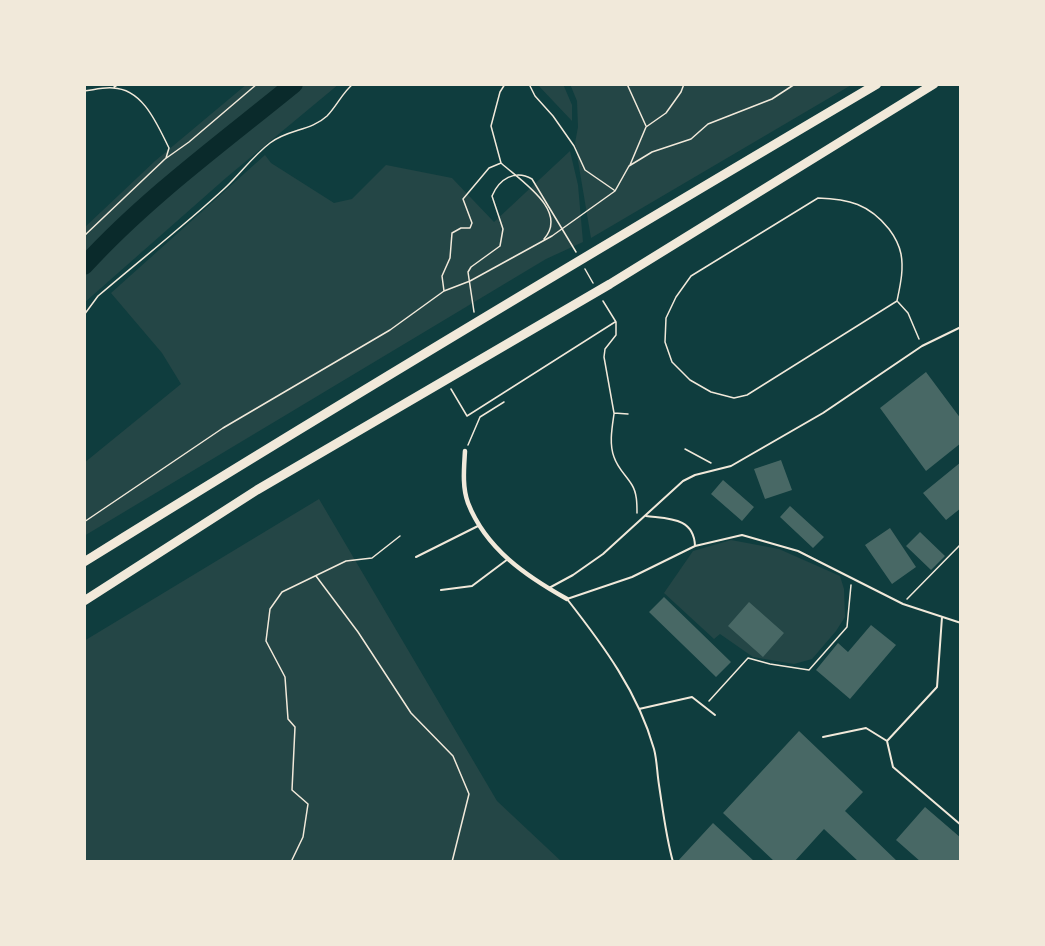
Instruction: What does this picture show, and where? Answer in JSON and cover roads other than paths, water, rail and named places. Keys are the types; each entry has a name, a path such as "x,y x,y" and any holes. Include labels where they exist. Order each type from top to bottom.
{"highway":[{"path":"84,562 252,457 476,322 878,84"},
{"path":"84,601 257,490 609,284 934,84"}],"street":[{"path":"465,452 463,476 468,502 480,525 508,560 522,572 567,599"}],"lane":[{"path":"548,588 573,575 603,554 683,482 695,475 731,466 823,413 922,346 961,327"},
{"path":"645,516 680,522 688,526 695,536 695,546"},
{"path":"416,557 480,525"},
{"path":"673,862 666,837 654,750 639,709 601,642 567,599 632,577 695,546 742,535 798,551 903,604 961,623"},
{"path":"441,590 472,586 508,560"},
{"path":"887,741 937,687 942,617"},
{"path":"639,709 692,697 716,715"},
{"path":"823,737 866,728 887,741 893,767 961,825"}],"waterway":[{"path":"84,266 159,194 294,84"}]}
